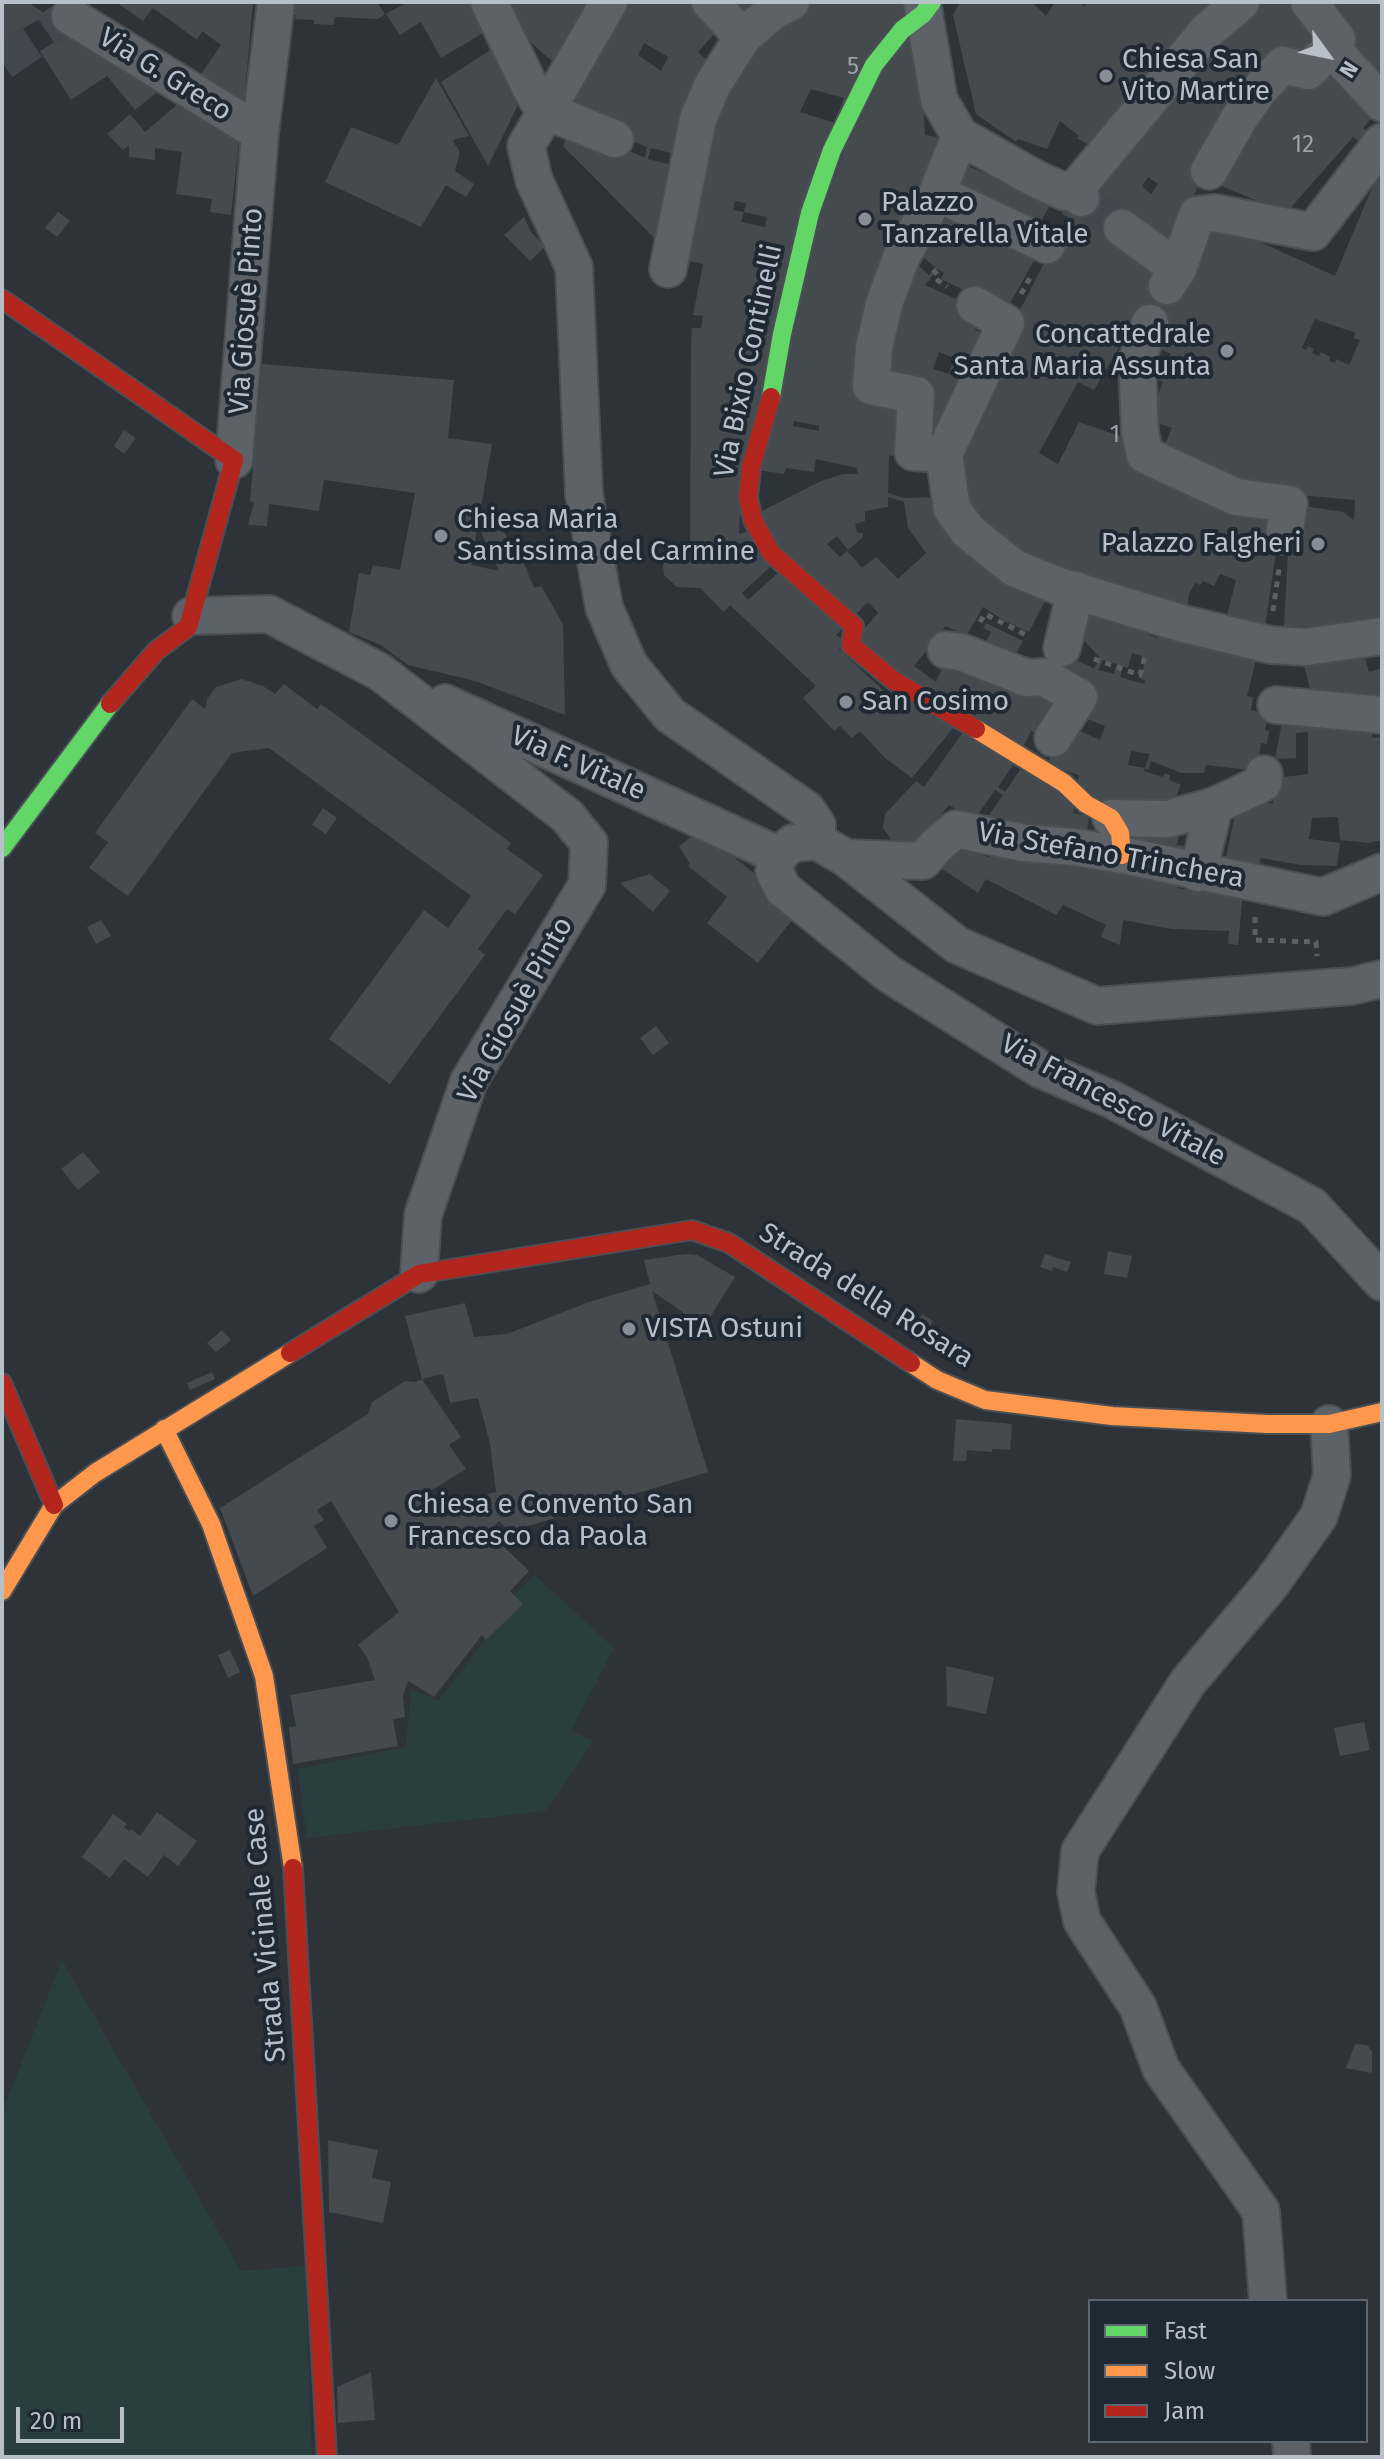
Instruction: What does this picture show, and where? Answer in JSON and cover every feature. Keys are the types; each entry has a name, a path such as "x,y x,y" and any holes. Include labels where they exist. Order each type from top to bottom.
{"street":[{"name":"Via Giosuè Pinto","path":"2,848 119,692 156,651 188,627 234,460 260,133 276,2"},
{"path":"489,2 544,110 615,139"},
{"path":"609,2 526,146 534,180 574,267 584,494 604,607 629,665 670,715 807,810 831,849 957,945 1097,1006 1352,986 1382,979"},
{"path":"710,2 743,37"},
{"path":"668,269 698,119 712,86 743,37 773,11 791,2"},
{"path":"926,6 939,100 960,136 1034,178 1077,195 1207,31 1241,2"},
{"path":"1209,171 1247,108 1283,65 1308,71 1337,39 1309,2"},
{"name":"Via Bixio Continelli","path":"926,6 874,65 849,112 828,162 806,228 773,390 751,467 748,498 753,520 771,553 854,626 851,645 893,680 1033,763 1064,783 1086,804 1111,818"},
{"name":"Via G. Greco","path":"70,16 260,133"},
{"path":"1331,48 1382,103"},
{"path":"944,454 913,452 916,395 871,386 874,348 884,304 901,258 937,193 960,136"},
{"path":"1122,228 1172,278 1197,215 1215,213 1313,232 1376,148"},
{"path":"937,193 1047,245"},
{"path":"2,299 234,460"},
{"path":"975,305 1006,323 944,454 952,509 968,531 1014,568 1056,585 1184,624 1273,645 1306,647 1382,636"},
{"path":"1150,323 1137,360 1140,432 1145,455 1236,497 1289,504 1284,536"},
{"path":"946,650 961,652 1027,678 1053,662 1076,590"},
{"name":"Via Giosuè Pinto","path":"191,616 269,614 380,672 567,816 589,843 587,885 469,1081 423,1215 419,1274"},
{"path":"1273,645 1276,714 1382,715"},
{"path":"1053,662 1079,697 1053,738"},
{"name":"Via F. Vitale","path":"380,672 778,855"},
{"path":"1111,818 1168,819 1214,806 1263,783 1264,774"},
{"path":"1198,873 1214,806"},
{"path":"1111,818 1120,833 1122,855"},
{"name":"Via Stefano Trinchera","path":"831,849 923,861 956,829 1024,843 1122,855 1323,897 1382,872"},
{"path":"778,855 793,843 831,849"},
{"name":"Via Francesco Vitale","path":"778,855 774,871 783,889 889,974 1040,1069 1113,1100 1312,1206 1382,1282"},
{"name":"Strada della Rosara","path":"419,1274 692,1230 729,1243 937,1380 985,1400 1112,1416 1267,1424 1329,1424 1382,1412"},
{"path":"2,1591 54,1505 95,1473 419,1274"},
{"path":"2,1383 54,1505"},
{"path":"1268,2299 1261,2211 1161,2069 1138,2007 1082,1921 1076,1892 1080,1851 1188,1682 1271,1584 1319,1516 1332,1475 1329,1424"},
{"name":"Strada Vicinale Case","path":"164,1429 211,1524 264,1676 296,1887 327,2457"}],"path":[{"path":"908,248 938,275 936,279 975,305"},
{"path":"1273,645 1284,536"},
{"path":"1255,940 1316,942"}],"green space":[{"path":"535,1575 614,1648 571,1731 594,1741 545,1811 307,1838 297,1769 406,1747 411,1690 439,1700 486,1640 523,1604 514,1595"},
{"path":"62,1960 241,2271 305,2266 312,2457 2,2457 2,2113"}],"building":[{"path":"2,2 28,2 46,15 2,41"},
{"path":"116,2 253,2 244,103 199,77 221,45 202,31 197,40 153,8 143,21"},
{"path":"294,2 377,2 385,14 378,19 335,17 333,25 314,24 314,20 295,19"},
{"path":"408,2 474,2 490,29 441,58 421,22 400,35 386,14"},
{"path":"507,2 601,2 564,72 526,38"},
{"path":"624,2 701,2 721,26 698,52 716,69 682,156 651,148 648,159 681,167 666,250 563,146 573,126 557,118","holes":["644,43 668,57 661,71 638,55","619,135 647,147 645,158 615,144"]},
{"path":"732,2 767,2 748,19"},
{"path":"802,2 912,2 902,21 899,20 891,32 920,43 925,135 943,138 949,147 935,187 924,206 897,190 892,205 918,218 895,254 884,287 895,288 908,256 929,275 935,267 917,252 941,200 952,205 955,196 944,191 954,161 1053,199 1035,233 1014,221 1011,225 970,204 969,212 1041,248 1003,316 972,296 967,304 983,312 975,330 1004,341 1068,217 1062,214 1069,198 1078,202 1121,143 1211,36 1251,2 1295,2 1309,15 1304,21 1330,39 1307,61 1290,45 1260,81 1257,80 1210,152 1196,191 1171,238 1157,240 1127,221 1118,232 1161,271 1156,281 1180,292 1209,229 1223,235 1227,227 1335,276 1371,190 1382,172 1382,627 1359,632 1358,625 1347,628 1284,626 1288,552 1298,505 1343,512 1354,520 1355,500 1232,489 1229,501 1282,512 1265,627 1226,619 1236,580 1220,574 1214,586 1203,581 1200,585 1195,583 1189,594 1187,610 1103,592 1104,587 1038,572 1041,564 1015,557 984,534 953,523 1010,575 1051,589 1029,632 983,607 966,636 946,626 914,666 936,682 948,655 1073,696 1048,737 1031,731 1023,748 998,733 988,748 1015,762 998,787 1005,792 1022,767 1042,777 1053,750 1067,750 1075,729 1100,740 1105,726 1079,716 1089,692 1060,680 1070,658 1094,668 1100,658 1081,637 1075,635 1081,620 1074,616 1081,599 1152,621 1148,635 1157,638 1161,628 1257,656 1247,696 1253,697 1251,710 1268,714 1265,730 1269,731 1267,744 1261,743 1257,771 1206,765 1204,773 1181,773 1151,761 1148,770 1145,768 1144,771 1163,777 1165,773 1170,775 1169,780 1181,785 1171,808 1158,804 1154,815 1115,813 1085,796 1077,784 1079,775 1048,765 1044,778 1075,804 1073,813 1089,816 1086,837 1018,834 1017,853 1109,857 1108,862 1132,869 1179,876 1177,888 1202,892 1203,884 1243,892 1238,945 1228,944 1229,931 1171,929 1123,920 1120,945 1101,937 1106,925 1063,905 1056,915 986,879 978,893 936,865 954,842 988,857 1012,853 1013,835 984,822 1003,795 995,790 974,820 949,805 920,842 906,846 893,842 883,828 885,814 916,781 924,787 963,732 985,745 995,731 974,718 984,702 968,694 954,727 912,778 885,758 860,731 852,738 840,726 834,731 803,698 816,686 730,605 724,612 700,588 677,587 664,575 663,565 669,554 690,545 691,341 692,328 701,328 703,316 693,315 703,264 682,259 676,280 672,275 713,93 728,68 773,17","holes":["871,56 883,66 866,90 805,258 791,255 809,185 836,123 849,99 853,100 848,96 862,65","811,89 844,98 835,123 800,112","1148,177 1158,184 1151,194 1142,186","735,201 746,203 744,212 733,210","744,212 767,217 765,227 741,222","790,258 804,262 800,282 786,279","938,269 944,273 941,279 970,293 965,303 925,285","785,285 798,288 795,301 781,298","880,299 890,301 879,347 878,382 921,392 921,405 895,394 863,394 864,379 855,379 865,305 878,305","1137,317 1162,328 1155,342 1159,349 1171,354 1158,380 1163,382 1149,420 1172,428 1161,454 1176,460 1171,476 1131,462 1137,442 1079,422 1058,464 1039,453 1078,382 1094,390","1315,319 1356,333 1353,338 1360,340 1349,365 1336,359 1335,363 1329,361 1330,357 1321,352 1319,356 1312,353 1314,349 1308,346 1306,350 1302,348","777,327 789,330 785,377 770,424 756,418","939,352 954,358 949,374 933,369","912,406 921,408 922,423 912,424","794,421 819,426 819,431 793,426","755,422 768,427 758,470 784,474 786,468 814,472 816,459 857,468 858,474 843,474 821,481 758,513 771,542 815,584 805,594 780,571 748,600 742,593 771,566 749,531 739,534 742,466","923,426 953,433 950,450 963,452 962,460 951,458 951,474 959,476 955,505 947,513 940,497 904,498 888,493 889,456 907,453 912,427","1179,461 1204,471 1197,490 1174,477","888,497 904,502 908,528 926,553 898,579 876,557 862,568 847,551 840,557 827,544 837,536 848,550 863,537 863,533 857,532 855,524 865,521 865,511 888,507","868,602 878,613 856,638 880,663 906,681 899,694 894,691 886,693 839,649 845,641 836,635","1132,653 1142,656 1141,661 1145,662 1140,679 1145,680 1144,684 1120,677 1123,666 1128,668","1103,660 1117,664 1114,674 1098,670","1131,751 1150,754 1145,768 1128,765"]},
{"path":"960,2 1032,2 1046,16 1055,2 1079,2 1085,6 1088,2 1226,2 1090,146 1060,121 1047,149 1018,139 1016,142 976,114 953,15"},
{"path":"1317,2 1382,2 1382,90"},
{"path":"73,31 161,89 135,110 107,76 71,100 40,51"},
{"path":"500,44 523,95 488,166 441,82"},
{"path":"1323,61 1378,111 1363,128 1382,143 1382,158 1353,137 1286,213 1212,182 1281,72"},
{"path":"436,78 469,136 453,142 459,150 455,171 474,184 466,197 446,185 421,227 325,182 351,127 398,145"},
{"path":"180,102 239,142 231,215 210,212 212,199 176,194 182,152 155,148 155,160 129,157 129,145 123,150 107,134 130,114 145,132"},
{"path":"58,212 70,221 57,237 45,228"},
{"path":"524,217 531,232 545,247 530,261 504,235"},
{"name":"Chiesa Maria Santissima del Carmine","path":"262,364 454,380 448,438 492,444 475,542 470,541 468,546 474,547 471,565 499,571 481,532 498,523 522,559 534,588 541,586 563,624 565,715 475,681 408,665 381,645 349,632 359,573 370,575 373,565 400,570 415,493 324,480 319,511 269,504 267,526 248,525 254,502 250,501"},
{"path":"124,430 136,438 124,454 114,446"},
{"path":"986,623 1023,641 1009,667 979,657 991,632 983,628"},
{"path":"1361,645 1369,672 1382,668 1382,699 1314,705 1302,658"},
{"path":"242,679 275,694 284,684 317,709 321,704 511,843 507,849 543,875 515,914 507,909 478,949 485,955 390,1084 329,1039 424,910 448,928 471,896 269,748 232,753 128,896 89,868 108,842 95,833 192,699 205,709 207,699 216,687"},
{"path":"1284,711 1366,717 1373,738 1381,737 1382,742 1382,840 1369,843 1340,840 1338,817 1312,818 1309,839 1340,843 1337,866 1301,865 1261,858 1259,865 1224,866 1239,797 1273,804 1276,778 1308,774 1308,732 1296,733 1296,758 1275,759"},
{"path":"323,808 337,818 326,834 312,825"},
{"path":"1136,828 1180,831 1177,845 1186,846 1183,862 1131,854"},
{"path":"700,830 800,910 758,963 707,923 727,897 688,866 690,864 679,846"},
{"path":"650,874 670,891 653,912 620,883"},
{"path":"101,920 111,936 96,944 87,927"},
{"path":"656,1026 669,1043 653,1055 640,1038"},
{"path":"83,1152 100,1172 78,1190 61,1169"},
{"path":"1108,1251 1132,1256 1127,1278 1104,1274"},
{"path":"1045,1254 1071,1262 1067,1272 1040,1267"},
{"path":"697,1255 735,1277 704,1327 652,1291 708,1472 515,1530 514,1525 507,1529 499,1521 489,1532 529,1571 510,1591 523,1604 486,1640 482,1635 434,1697 408,1681 403,1696 405,1717 393,1719 398,1746 293,1764 289,1727 296,1726 290,1695 375,1680 367,1657 358,1645 399,1612 331,1501 317,1510 324,1520 314,1526 327,1548 253,1596 220,1508 368,1414 372,1402 405,1381 422,1379 405,1316 465,1303 474,1337 507,1334 589,1302 650,1284 644,1260","holes":["443,1374 450,1403 478,1398 490,1444 496,1492 481,1496 464,1516 453,1501 434,1513 422,1496 466,1469 449,1445 461,1437 422,1379"]},
{"path":"922,1314 933,1321 923,1339 911,1332"},
{"path":"222,1330 231,1340 216,1352 207,1343"},
{"path":"212,1372 215,1379 190,1390 187,1383"},
{"path":"956,1419 1012,1424 1010,1450 967,1450 966,1461 953,1461"},
{"path":"230,1650 240,1672 228,1678 218,1655"},
{"path":"946,1666 994,1677 986,1714 947,1706"},
{"path":"1364,1722 1370,1750 1340,1756 1334,1728"},
{"path":"157,1812 197,1841 178,1866 164,1855 148,1877 124,1859 110,1878 82,1857 113,1814 127,1824 124,1827 140,1836"},
{"path":"1355,2044 1367,2045 1372,2051 1372,2073 1346,2068"},
{"path":"328,2140 378,2150 372,2178 391,2182 383,2223 329,2212"},
{"path":"371,2372 375,2420 338,2423 337,2387"}],"tunnel":[{"path":"2,62 70,16"},
{"path":"1081,198 1122,228"}],"traffic: fast":[{"path":"771,397 810,213 832,150 874,65 902,30 923,14 932,2"},
{"path":"2,848 110,704"}],"traffic: slow":[{"path":"976,729 1064,783 1086,804 1111,818 1120,833 1122,855"},
{"path":"2,1591 54,1505 95,1473 290,1353"},
{"path":"911,1363 937,1380 985,1400 1112,1416 1329,1424 1382,1412"},
{"path":"164,1429 211,1524 264,1676 293,1868"}],"traffic: jam":[{"path":"2,299 234,460 188,627 156,651 110,704"},
{"path":"771,397 751,467 748,498 753,520 771,553 854,626 851,645 893,680 976,729"},
{"path":"290,1353 419,1274 692,1230 729,1243 911,1363"},
{"path":"2,1383 54,1505"},
{"path":"293,1868 327,2457"}],"place":[{"name":"Chiesa San Vito Martire","path":"1106,76"},
{"name":"Palazzo Tanzarella Vitale","path":"865,219"},
{"name":"Concattedrale Santa Maria Assunta","path":"1227,351"},
{"name":"Chiesa Maria Santissima del Carmine","path":"441,536"},
{"name":"Palazzo Falgheri","path":"1318,544"},
{"name":"San Cosimo","path":"846,702"},
{"name":"VISTA Ostuni","path":"629,1329"},
{"name":"Chiesa e Convento San Francesco da Paola","path":"391,1521"}]}
